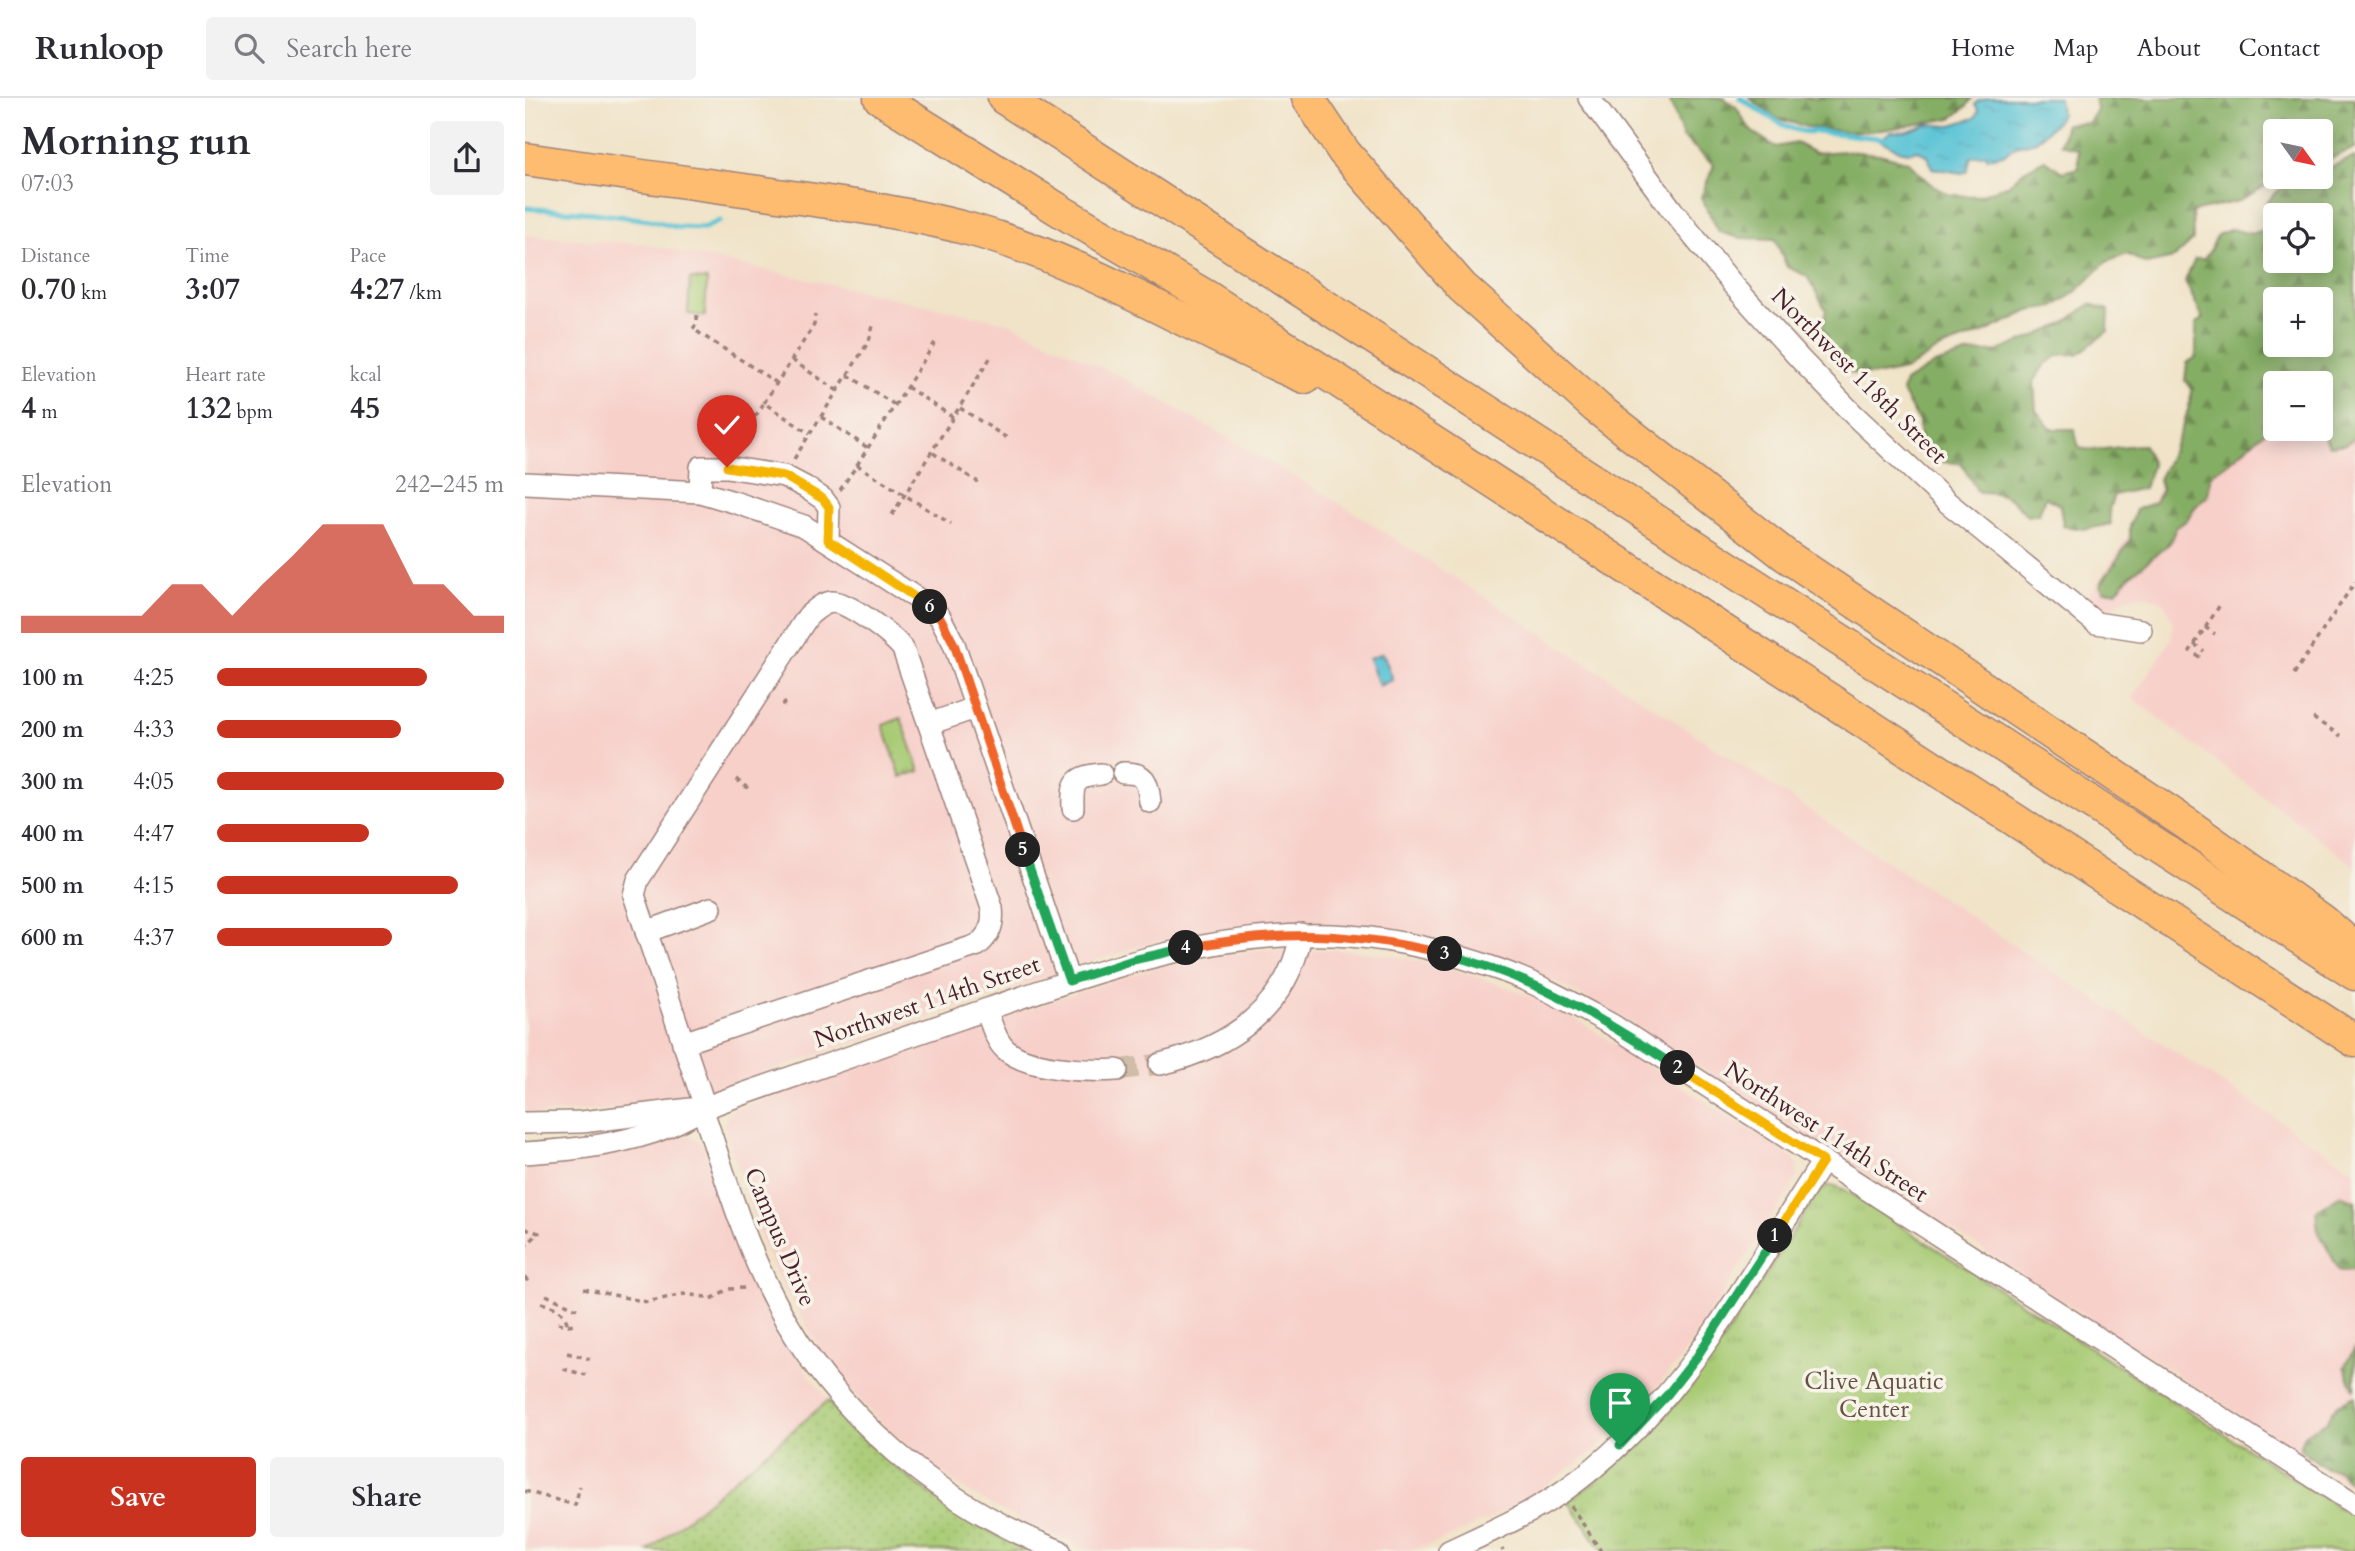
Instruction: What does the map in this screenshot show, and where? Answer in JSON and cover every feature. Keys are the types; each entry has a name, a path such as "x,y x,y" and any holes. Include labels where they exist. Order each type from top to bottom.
{"highway":[{"path":"880,98 1065,213 1204,295 2355,1041"},
{"path":"920,98 1077,199 1204,295"},
{"path":"1004,98 2355,974"},
{"path":"1308,98 1344,152 1462,287 1597,408 1785,555 2187,824 2323,921 2355,948"},
{"path":"525,159 884,210 976,231 1066,262 1151,302 1250,354 1382,409"}],"street":[{"name":"Northwest 118th Street","path":"1589,98 1664,200 1734,286 1854,415 1947,502 2097,623 2141,630"},
{"path":"700,492 701,467 727,467 784,476 823,499 829,507 828,540"},
{"path":"525,483 700,492 737,503 804,526 929,606 940,617 954,644 1069,981"},
{"name":"Campus Drive","path":"929,724 902,649 896,640 844,605 835,602 818,607 808,616 638,880 634,895 752,1249 774,1300 797,1340 853,1411 895,1452 936,1483 994,1520 1060,1551"},
{"path":"683,1043 978,944 986,937 992,928 992,908 929,724 975,708"},
{"path":"1123,773 1136,772 1142,777 1147,784 1150,802"},
{"path":"1073,808 1072,793 1078,780 1101,774"},
{"path":"646,932 712,908"},
{"path":"1160,1064 1201,1052 1227,1040 1246,1025 1270,1001 1291,971 1301,934"},
{"name":"Northwest 114th Street","path":"525,1153 595,1147 656,1132 703,1108 1133,960 1223,941 1301,934 1352,936 1388,942 1501,970 1614,1026 2355,1504"},
{"path":"986,1010 997,1039 1011,1054 1054,1068 1095,1072 1117,1070"},
{"name":"Northwest 114th Street","path":"525,1123 582,1122 703,1108"},
{"path":"1449,1551 1529,1512 1562,1492 1620,1445 1675,1386 1696,1358 1823,1161"}],"path":[{"path":"697,315 697,323 693,329 776,383"},
{"path":"732,418 749,426 814,325 815,315"},
{"path":"784,476 869,341 873,326"},
{"path":"829,507 936,341"},
{"path":"892,515 992,355"},
{"path":"792,360 838,391"},
{"path":"848,375 895,405"},
{"path":"907,387 954,418"},
{"path":"764,403 810,433"},
{"path":"960,408 1007,438"},
{"path":"821,417 868,449"},
{"path":"932,452 978,482"},
{"path":"857,465 951,524"},
{"path":"2294,674 2355,582"},
{"path":"2200,657 2190,651 2220,605"},
{"path":"2205,627 2215,634"},
{"path":"2194,644 2204,651"},
{"path":"783,706 786,697"},
{"path":"2313,718 2341,736"},
{"path":"736,779 749,789"},
{"path":"525,1229 539,1233 525,1246"},
{"path":"584,1289 647,1302 684,1294 713,1298 728,1289 738,1290 745,1287"},
{"path":"546,1295 577,1309"},
{"path":"541,1304 557,1307 564,1314 568,1325"},
{"path":"558,1323 574,1324"},
{"path":"567,1353 590,1359"},
{"path":"563,1369 586,1375"},
{"path":"525,1491 575,1505 580,1486"},
{"path":"1562,1492 1601,1551"}],"shaded area":[{"path":"525,235 645,244 1009,323 1118,375 1325,494 1614,681 2355,1171 2355,1489 1614,1012 1531,970 1444,941 1401,932 1328,924 1271,924 1209,931 1148,944 1094,961 699,1095 636,1108 525,1115"},
{"path":"2355,254 2355,866 2132,698 2172,638 2173,620 2164,603 2140,595 2108,609 2085,601 2263,333 2263,357 2333,357 2333,287 2321,287 2321,273 2333,273 2333,259"},
{"path":"1255,950 1349,950 1398,957 1451,968 1518,991 1572,1017 1791,1156 1797,1163 1798,1172 1795,1181 1680,1359 1640,1408 1595,1450 1539,1491 1489,1519 1438,1542 1409,1551 1087,1549 1026,1524 970,1493 926,1462 883,1425 861,1401 825,1358 775,1271 723,1125 727,1116 736,1109 1110,981 1161,966"},
{"path":"678,1136 691,1136 704,1148 740,1253 763,1305 788,1346 828,1401 648,1551 532,1551 525,1546 525,1164 595,1158"}],"green space":[{"path":"1669,98 1724,98 1736,107 1751,131 1776,147 1796,143 1815,153 1846,151 1879,154 1909,162 1928,182 1950,195 1977,196 2008,185 2025,170 2045,160 2062,172 2079,168 2078,149 2060,144 2066,124 2088,123 2097,110 2095,98 2355,98 2355,148 2333,157 2333,119 2263,119 2263,187 2239,201 2192,212 2193,240 2174,258 2146,264 2127,254 2106,262 2079,289 2054,307 2029,311 1985,332 1941,348 1907,369 1881,375 1851,373 1830,356 1822,329 1826,310 1807,276 1787,267 1775,239 1740,238 1719,232 1701,197 1714,165 1683,137"},
{"path":"1750,98 1972,98 1967,106 1952,118 1882,130 1848,132 1807,127 1776,118"},
{"path":"2355,157 2355,438 2346,444 2329,446 2326,441 2333,441 2333,371 2263,371 2263,433 2212,474 2208,495 2186,521 2176,527 2170,543 2116,591 2104,591 2100,585 2130,540 2130,526 2136,510 2155,502 2162,490 2158,479 2187,413 2192,390 2185,381 2187,363 2196,357 2196,324 2203,319 2185,281 2195,259 2204,259 2217,235 2232,229 2251,234 2263,230 2263,273 2333,273 2333,203 2267,203 2277,191 2333,189 2333,166"},
{"path":"690,279 707,280 705,316 688,314"},
{"path":"2090,304 2109,310 2108,331 2078,354 2059,355 2044,365 2034,382 2036,411 2051,429 2074,429 2079,448 2095,450 2144,445 2152,465 2144,488 2114,495 2109,509 2111,524 2087,529 2063,526 2060,505 2045,497 2039,514 2027,516 2006,496 1978,492 1961,463 1943,462 1920,445 1919,422 1902,392 1905,382 1935,364 1970,353 1999,351 2062,325"},
{"path":"901,718 920,771 901,777 883,725"},
{"name":"Clive Aquatic Center","path":"1827,1186 1845,1190 2355,1518 2355,1551 1603,1551 1568,1501 1608,1471 1644,1438 1677,1401 1736,1321 1816,1195"},
{"path":"2341,1195 2355,1201 2355,1269 2339,1270 2318,1231 2316,1210"},
{"path":"2355,1348 2355,1391 2344,1367"},
{"path":"2355,1396 2355,1485 2338,1470 2326,1468 2300,1449 2305,1434 2326,1422 2338,1404"},
{"path":"828,1401 872,1446 946,1505 1028,1551 648,1551"}],"water":[{"path":"1988,98 2059,98 2061,114 2036,141 2016,146 2003,155 1971,157 1967,171 1962,173 1932,168 1928,156 1917,150 1903,151 1880,140 1890,132 1908,131 1927,124 1948,126 1975,118 1979,111 1975,105"},
{"path":"1383,653 1393,680 1379,686 1369,658"}],"waterway":[{"path":"1740,98 1797,130 1887,139"},
{"path":"525,208 594,213 649,220 677,227 704,228 720,221"}],"tunnel":[{"path":"1117,1070 1160,1064"}],"route":[{"path":"727,467 784,476 823,499 829,507 828,540 929,606 940,617 954,644 1069,981 1133,960 1179,949 1223,941 1301,934 1352,936 1461,958 1501,970 1542,988 1614,1026 1823,1161 1696,1358 1667,1395 1620,1445"}]}
